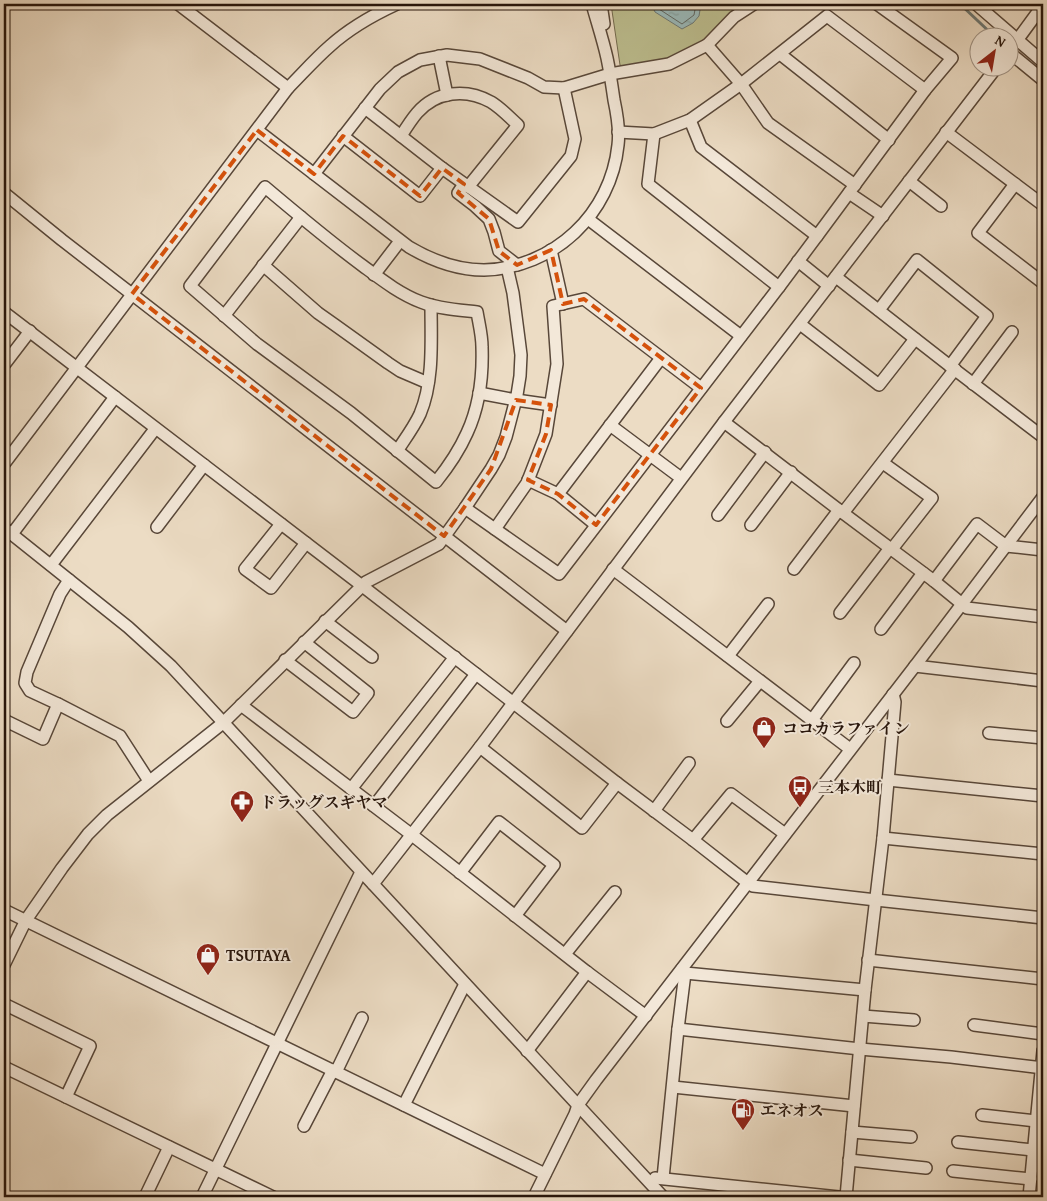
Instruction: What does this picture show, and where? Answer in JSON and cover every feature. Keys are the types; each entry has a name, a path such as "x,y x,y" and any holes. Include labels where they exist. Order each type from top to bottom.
{"street":[{"path":"178,4 288,88"},
{"path":"4,464 288,88 331,45 354,28 397,4"},
{"path":"257,130 400,241 422,255 452,266 483,270 512,266 532,260 551,250 574,233 588,219 604,193 616,161 619,142 610,74 592,4"},
{"path":"601,4 607,43 607,57"},
{"path":"314,174 380,89 398,72 420,60 447,55 480,58 528,78 544,87 564,88 610,74 669,64 707,45 734,17 754,4"},
{"path":"618,132 654,134 690,120 741,84 827,16 830,4"},
{"path":"465,508 559,574 779,287 925,90 952,58 877,4"},
{"path":"976,4 997,28"},
{"path":"1020,37 1043,6"},
{"path":"827,16 925,90"},
{"path":"707,45 741,84 768,123 852,189 883,216"},
{"path":"1020,50 1043,62"},
{"path":"780,54 888,140"},
{"path":"1020,54 1043,80"},
{"path":"438,56 447,95"},
{"path":"372,884 514,703 681,478 988,78"},
{"path":"365,108 442,168 518,222 571,156 575,139 564,88"},
{"path":"4,965 26,920 88,834 107,815 223,723 361,585 438,544 465,508 499,455 516,400 520,376 521,356 512,266 499,251 489,219 458,193 518,125 492,103 475,95 460,92 443,96 429,103 417,112 401,136"},
{"path":"690,120 702,147 817,236"},
{"path":"946,132 1043,205"},
{"path":"654,134 648,184 779,287"},
{"path":"343,136 420,196 442,168"},
{"path":"909,181 941,206"},
{"path":"1015,184 978,233 1043,283"},
{"path":"265,187 301,217 374,275 402,293 431,305 447,309 478,312 482,347 479,393 468,432 452,461 436,482 351,412 257,344 190,286 265,187"},
{"path":"4,193 567,631"},
{"path":"224,316 301,217"},
{"path":"588,219 741,336"},
{"path":"374,275 400,241"},
{"path":"551,250 563,304"},
{"path":"794,569 883,463 987,316 917,260 879,310"},
{"path":"798,261 879,310 973,384 1042,434"},
{"path":"263,265 318,313 394,367 428,383"},
{"path":"495,529 528,480 546,434 557,364 553,306 584,299 701,388"},
{"path":"397,451 420,414 428,383 431,366 431,305"},
{"path":"4,312 753,886 1043,918"},
{"path":"800,324 879,385 915,339"},
{"path":"4,365 30,331"},
{"path":"973,384 1012,332"},
{"path":"558,494 662,358"},
{"path":"479,393 551,405"},
{"path":"115,397 8,531 128,627 171,666 663,1197"},
{"path":"724,422 967,608 1043,617"},
{"path":"610,426 681,478"},
{"path":"52,566 155,428"},
{"path":"718,516 765,452"},
{"path":"840,613 932,498 883,463"},
{"path":"157,527 204,465"},
{"path":"751,525 791,472"},
{"path":"528,480 558,494 596,525"},
{"path":"534,1197 578,1105 596,1080 684,971 785,834 1043,497"},
{"path":"281,524 246,569 271,588 306,543"},
{"path":"934,581 977,524 1006,546 1043,550"},
{"path":"613,569 850,749"},
{"path":"881,629 923,573"},
{"path":"69,580 60,594 27,672 25,683 30,691 120,736 149,781"},
{"path":"728,656 768,604"},
{"path":"325,621 372,657"},
{"path":"285,660 353,712 368,692 304,642"},
{"path":"351,789 455,658"},
{"path":"812,720 854,663"},
{"path":"915,666 1043,680"},
{"path":"374,806 476,674"},
{"path":"727,721 760,681"},
{"path":"846,1197 868,960 883,838 896,702 893,694"},
{"path":"4,720 43,739 58,704"},
{"path":"241,704 646,1016"},
{"path":"988,733 1043,738"},
{"path":"480,747 582,828 617,783"},
{"path":"654,811 690,763"},
{"path":"888,780 1043,796"},
{"path":"693,840 731,794 785,834"},
{"path":"460,873 499,822 554,865 515,916"},
{"path":"883,838 1043,854"},
{"path":"202,1197 361,872"},
{"path":"565,954 615,892"},
{"path":"4,910 545,1174"},
{"path":"868,960 1043,979"},
{"path":"684,971 865,990"},
{"path":"663,1178 684,971"},
{"path":"527,1050 588,972"},
{"path":"404,1105 465,984"},
{"path":"4,1004 90,1046 66,1097"},
{"path":"863,1016 914,1020"},
{"path":"304,1126 362,1018"},
{"path":"974,1025 1043,1034"},
{"path":"678,1028 1042,1068"},
{"path":"1029,1197 1033,1150 1038,1127 1043,1051"},
{"path":"4,1067 273,1197"},
{"path":"673,1087 854,1106"},
{"path":"982,1115 1038,1127"},
{"path":"852,1132 911,1137"},
{"path":"958,1142 1033,1150"},
{"path":"145,1197 169,1147"},
{"path":"849,1160 926,1168"},
{"path":"953,1171 1030,1179"},
{"path":"644,1176 800,1195 839,1197"}],"highlighted area":[{"path":"257,130 314,174 343,136 420,196 442,168 464,184 458,193 489,219 499,251 517,265 551,250 563,304 584,299 701,388 596,525 558,494 528,480 546,434 551,405 516,400 491,469 444,536 132,294"}],"green space":[{"path":"611,4 744,4 706,40 675,58 623,67 620,65"}],"water":[{"path":"651,4 701,4 699,16 693,23 682,29 655,12"}],"waterway":[{"path":"960,4 985,28"}],"place":[{"name":"ココカラファイン","path":"764,749"},
{"name":"三本木町","path":"800,808"},
{"name":"ドラッグスギヤマ","path":"242,823"},
{"name":"TSUTAYA","path":"208,976"},
{"name":"エネオス","path":"743,1131"}]}
